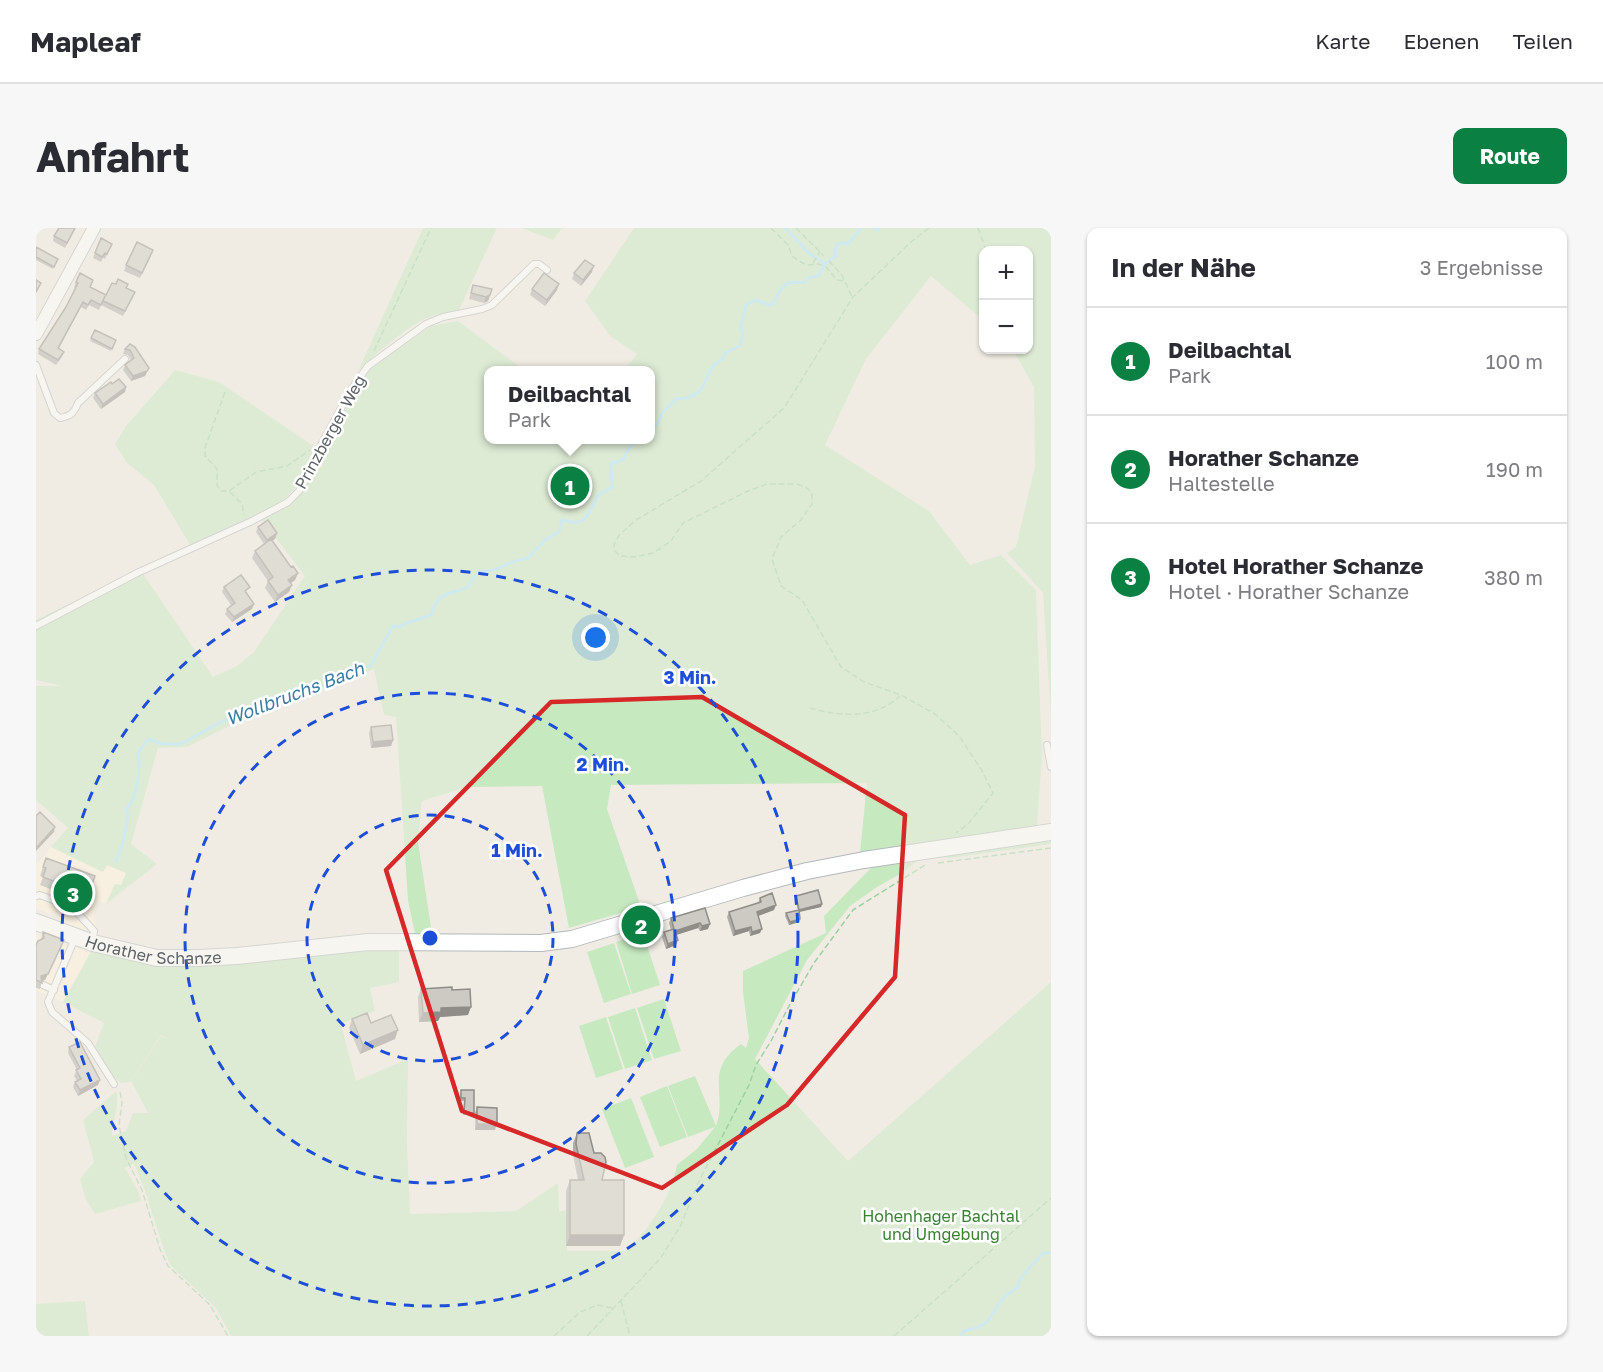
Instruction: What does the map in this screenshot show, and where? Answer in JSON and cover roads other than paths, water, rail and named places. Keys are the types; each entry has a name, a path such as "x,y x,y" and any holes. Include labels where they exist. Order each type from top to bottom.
{"main road":[{"name":"Horather Schanze","path":"36,922 93,944 157,958 199,958 368,942 541,944 572,939 807,871 935,856 1051,832"}],"street":[{"path":"36,334 94,228"}],"lane":[{"name":"Prinzberger Weg","path":"36,626 137,573 245,525 288,502 299,491 308,476 320,447 352,388 368,366 426,324 443,317 492,305 534,264 539,264 547,270"},
{"path":"36,365 54,413 60,418 74,412 78,403 126,359"},
{"path":"1047,746 1051,767"},
{"path":"36,896 40,895 72,908 94,930 93,944"},
{"path":"75,937 48,1002 52,1012 88,1043 114,1084"},
{"path":"60,950 68,953"},
{"path":"56,960 64,963"},
{"path":"44,985 54,990"}],"waterway":[{"path":"785,228 809,253 825,264"},
{"name":"Wollbruchs Bach","path":"655,426 676,399 696,394 715,364 723,359 725,353 739,346 743,337 741,326 746,305 755,300 772,305 781,289 788,283 804,282 810,277 818,276 825,264 836,256 835,249 838,244 849,243 861,228"},
{"name":"Wollbruchs Bach","path":"873,228 878,230 878,228"},
{"name":"Wollbruchs Bach","path":"116,861 126,827 126,809 132,801 137,784 138,753 148,739 162,744 181,744 221,722 269,702 321,687 371,665 393,626 400,627 432,614 441,597 468,587 477,573 497,569 528,558 545,540 559,532 562,520 577,522 585,518 598,496 612,487 611,464 624,459 633,444"},
{"path":"961,1336 964,1331 986,1323 1004,1297 1018,1287 1024,1274 1043,1253 1051,1253"}],"place":[{"name":"Deilbachtal","path":"570,486"},
{"name":"Hotel Horather Schanze","path":"73,893"},
{"name":"Horather Schanze","path":"641,925"}],"park label":[{"name":"Hohenhager Bachtal und Umgebung","path":"941,1225"}]}
